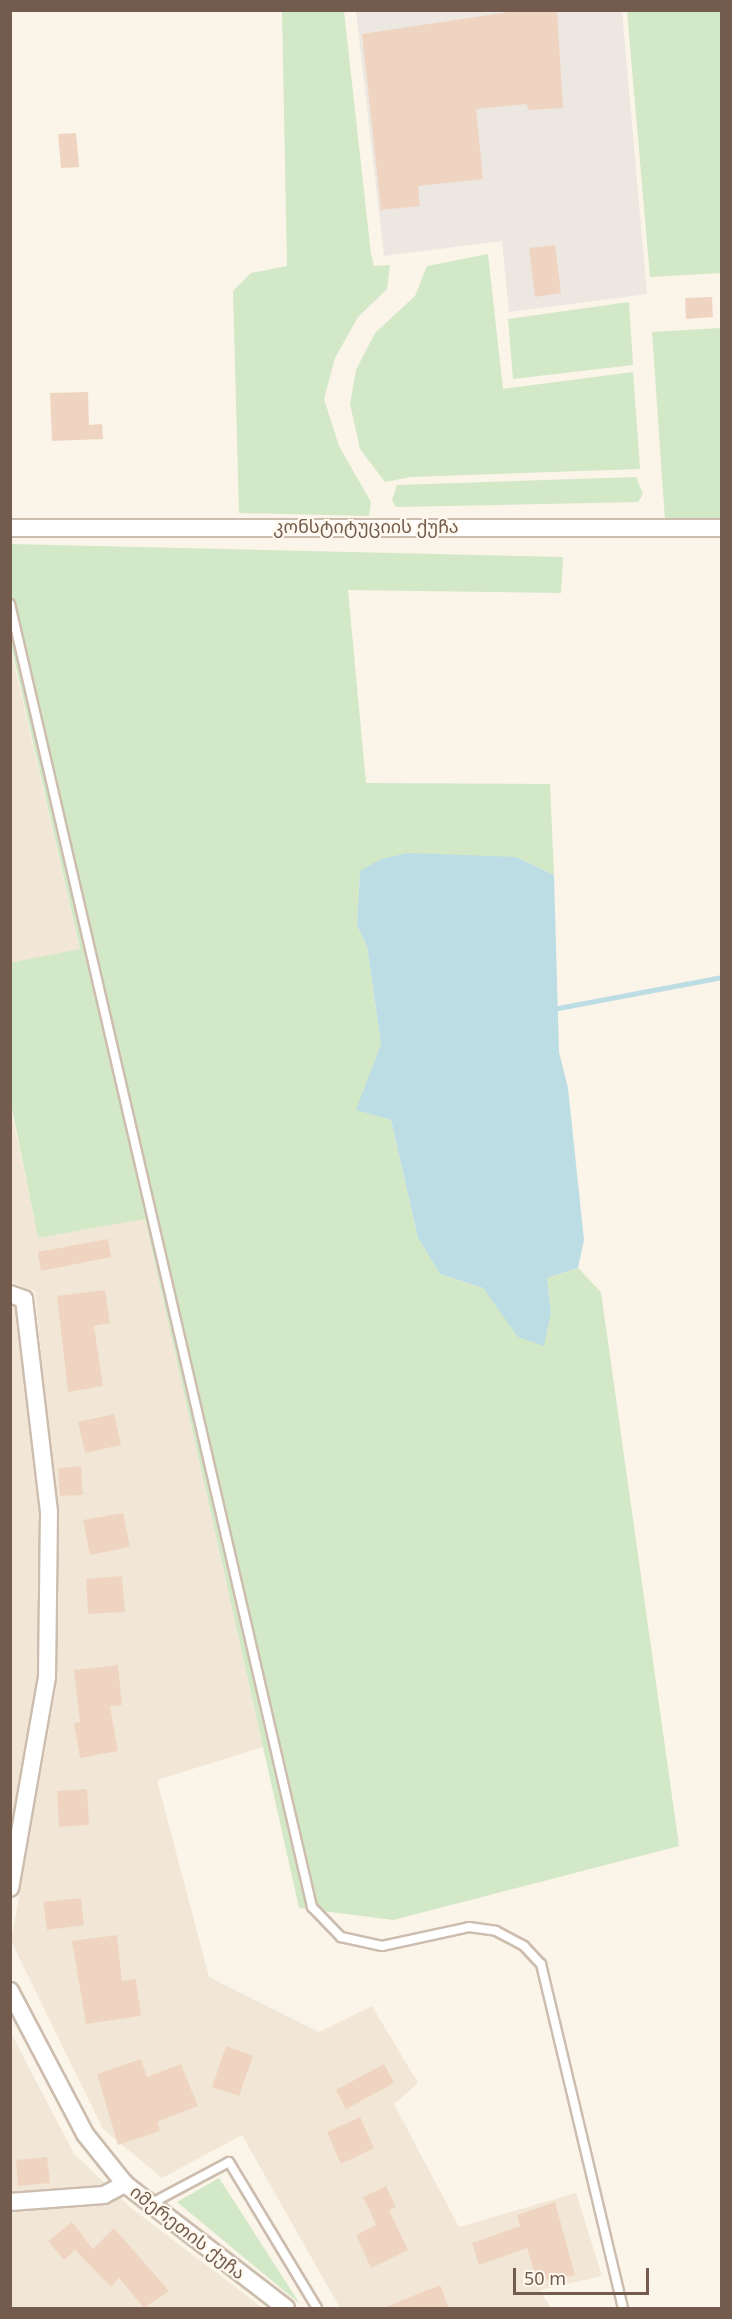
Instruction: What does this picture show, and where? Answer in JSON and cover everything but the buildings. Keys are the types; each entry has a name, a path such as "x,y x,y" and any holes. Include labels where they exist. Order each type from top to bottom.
{"street":[{"name":"კონსტიტუციის ქუჩა","path":"10,528 722,528"},
{"path":"10,1294 24,1299 49,1512 47,1677 10,1888"},
{"name":"იმერეთის ქუჩა","path":"10,1991 85,2134 125,2184 286,2308"},
{"path":"10,2202 104,2195 125,2184"}],"lane":[{"path":"10,603 312,1907 341,1937 382,1946 469,1927 496,1931 524,1946 541,1964 623,2308"},
{"path":"150,2205 228,2162 317,2308"}],"shaded area":[{"path":"356,11 622,11 647,294 509,312 502,241 384,256"},
{"path":"10,646 80,950 11,963 10,963"},
{"path":"10,1104 38,1238 145,1219 263,1747 157,1780 209,1977 319,2032 372,2006 418,2083 394,2104 459,2227 576,2193 602,2276 540,2290 551,2308 340,2308 242,2135 162,2178 103,2129 11,1941 56,1689 56,1511 35,1291 11,1282"},
{"path":"11,1305 18,1311 42,1549 37,1689 11,1838"},
{"path":"10,2031 74,2154 131,2208 263,2308 11,2308"}],"green space":[{"path":"282,11 344,11 371,254 374,266 390,265 387,289 358,317 335,358 324,399 339,446 371,502 369,516 239,513 233,291 251,273 287,266"},
{"path":"627,11 721,11 721,273 650,277"},
{"path":"488,254 503,389 633,372 640,469 411,477 385,482 360,449 350,404 356,370 375,333 415,296 427,266"},
{"path":"629,302 633,365 513,379 508,319"},
{"path":"721,328 721,520 665,520 652,332"},
{"path":"636,477 643,494 638,502 396,507 392,500 397,485"},
{"path":"11,544 563,557 561,593 348,590 366,783 550,784 554,875 516,857 360,871 357,926 367,946 381,1044 357,1110 391,1120 418,1238 440,1274 483,1288 500,1309 551,1312 547,1278 578,1268 601,1292 679,1846 393,1920 299,1908 145,1219 38,1238 11,1104 10,963 80,949 11,646"},
{"path":"219,2178 300,2304 177,2202"}],"water":[{"path":"408,853 516,857 554,875 559,1052 568,1088 584,1240 578,1268 547,1278 551,1312 544,1346 518,1337 483,1288 440,1274 418,1238 391,1120 356,1110 381,1044 367,946 357,926 360,871 381,859"}],"waterway":[{"path":"558,1008 722,977"}]}
